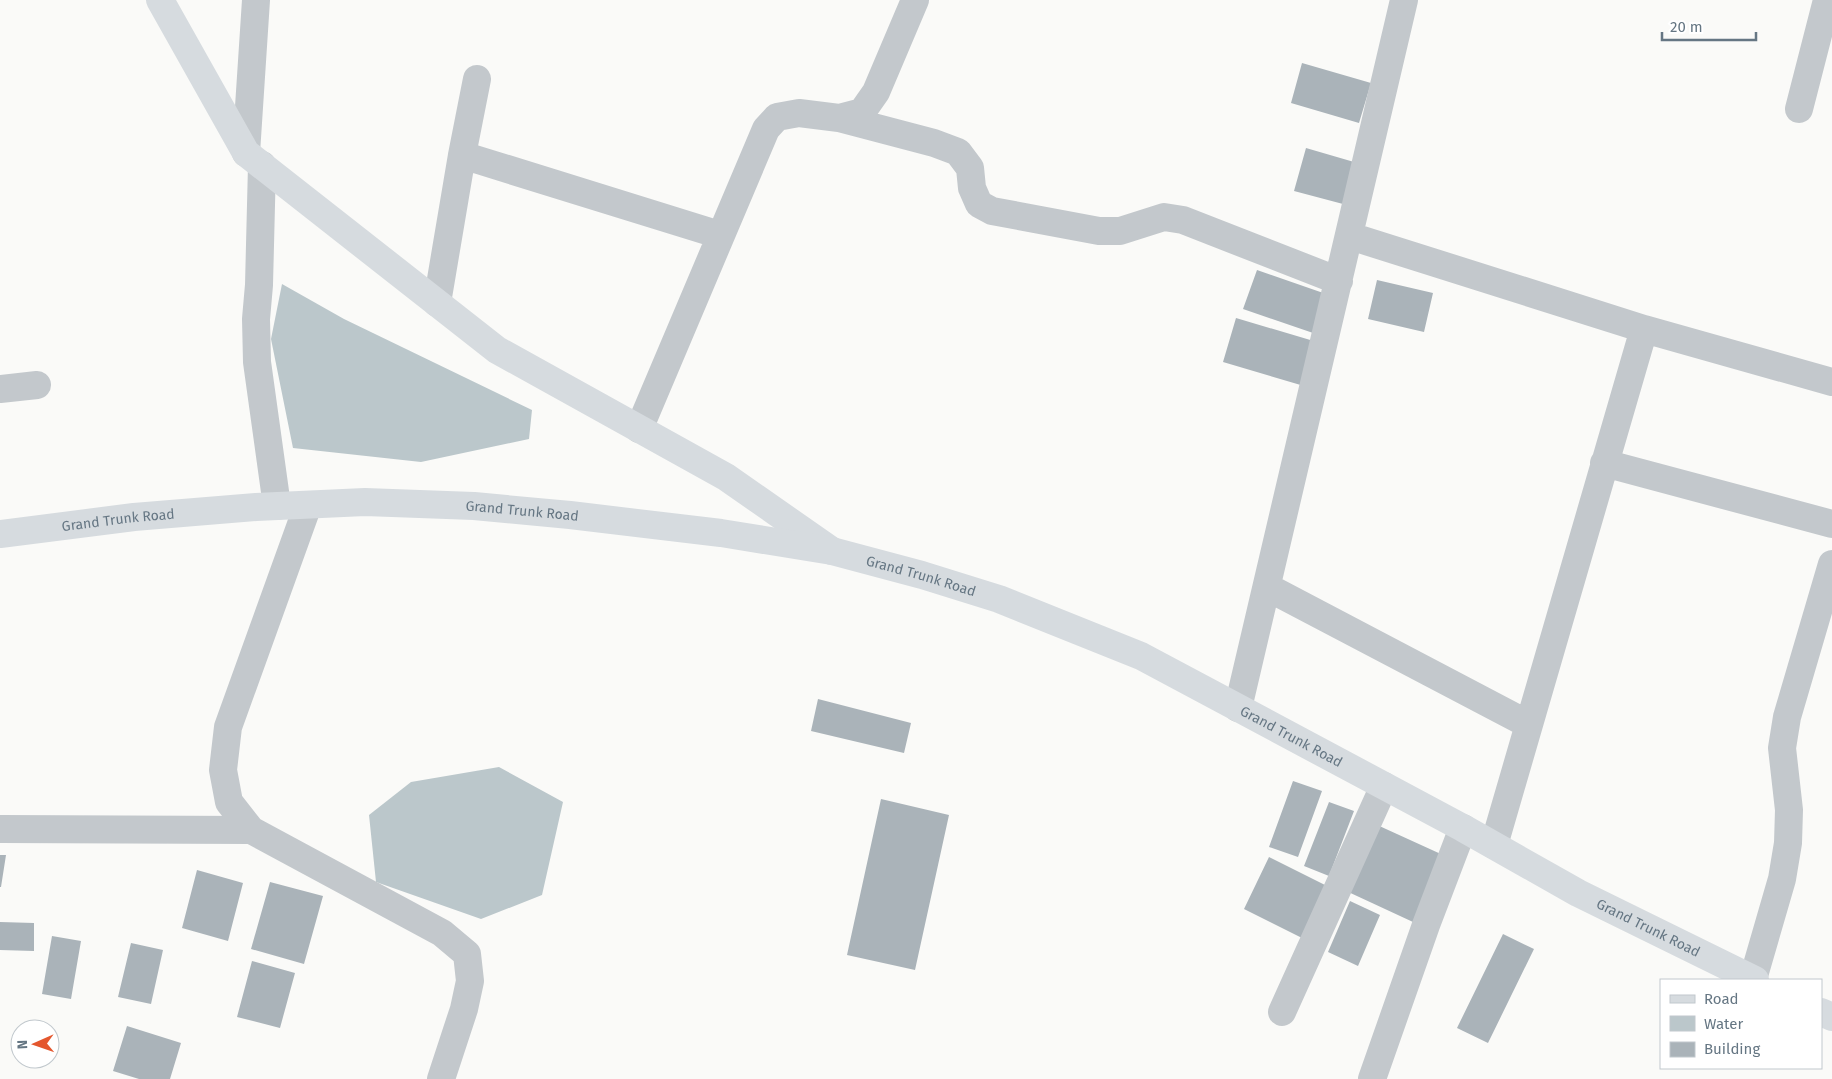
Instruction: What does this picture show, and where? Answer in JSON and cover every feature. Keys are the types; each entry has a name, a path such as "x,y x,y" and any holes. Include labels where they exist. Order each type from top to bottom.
{"main road":[{"path":"160,0 254,159 497,350 726,477 832,551"},
{"name":"Grand Trunk Road","path":"0,534 134,517 276,506 365,502 474,506 570,515 722,533 832,551 991,596 1141,656 1463,828 1578,892 1752,979"}],"street":[{"path":"256,0 254,159 259,284 256,319 257,354 276,506"},
{"path":"838,118 862,112 876,92 915,0"},
{"path":"1238,708 1404,0"},
{"path":"1799,109 1827,0"},
{"path":"437,303 477,79"},
{"path":"639,429 766,129 777,117 799,113 838,118 958,152 970,168 972,188 979,204 992,211 1099,231 1120,231 1164,217 1183,220 1339,281"},
{"path":"462,155 720,235"},
{"path":"1350,236 1644,329 1832,382"},
{"path":"1494,845 1644,329"},
{"path":"0,389 37,385"},
{"path":"1604,463 1832,524"},
{"path":"308,505 228,727 223,770 229,802 251,830 442,933 467,954 470,981 464,1008 441,1079"},
{"path":"1754,979 1782,879 1788,843 1789,810 1782,748 1787,717 1832,564"},
{"path":"1267,588 1528,724"},
{"path":"1282,1012 1384,786"},
{"path":"1372,1079 1426,925 1463,828"},
{"path":"0,829 251,830"}],"water":[{"path":"282,284 344,319 532,410 529,439 421,462 293,448 271,339"},
{"path":"499,767 563,802 542,895 481,919 376,882 369,815 411,782"}],"building":[{"path":"1302,63 1371,83 1359,123 1291,103"},
{"path":"1306,148 1354,162 1343,204 1294,191"},
{"path":"1257,270 1329,295 1316,334 1243,309"},
{"path":"1377,280 1433,293 1424,332 1368,319"},
{"path":"1236,318 1317,342 1304,386 1223,362"},
{"path":"818,699 911,723 904,753 811,731"},
{"path":"1293,781 1322,791 1298,857 1269,847"},
{"path":"881,799 949,815 915,970 847,955"},
{"path":"1329,802 1354,811 1329,876 1304,866"},
{"path":"1375,824 1443,855 1413,922 1344,890"},
{"path":"0,855 6,855 1,887 0,887"},
{"path":"1269,857 1331,888 1306,940 1244,909"},
{"path":"197,870 243,883 228,941 182,928"},
{"path":"270,882 323,896 304,964 251,949"},
{"path":"1350,901 1380,915 1358,966 1328,952"},
{"path":"0,922 34,923 34,951 0,950"},
{"path":"1503,934 1534,949 1488,1043 1457,1028"},
{"path":"52,936 81,941 71,999 42,994"},
{"path":"131,943 163,950 151,1004 118,997"},
{"path":"252,961 295,973 280,1028 237,1017"},
{"path":"127,1026 181,1043 170,1079 139,1079 113,1071"}]}
